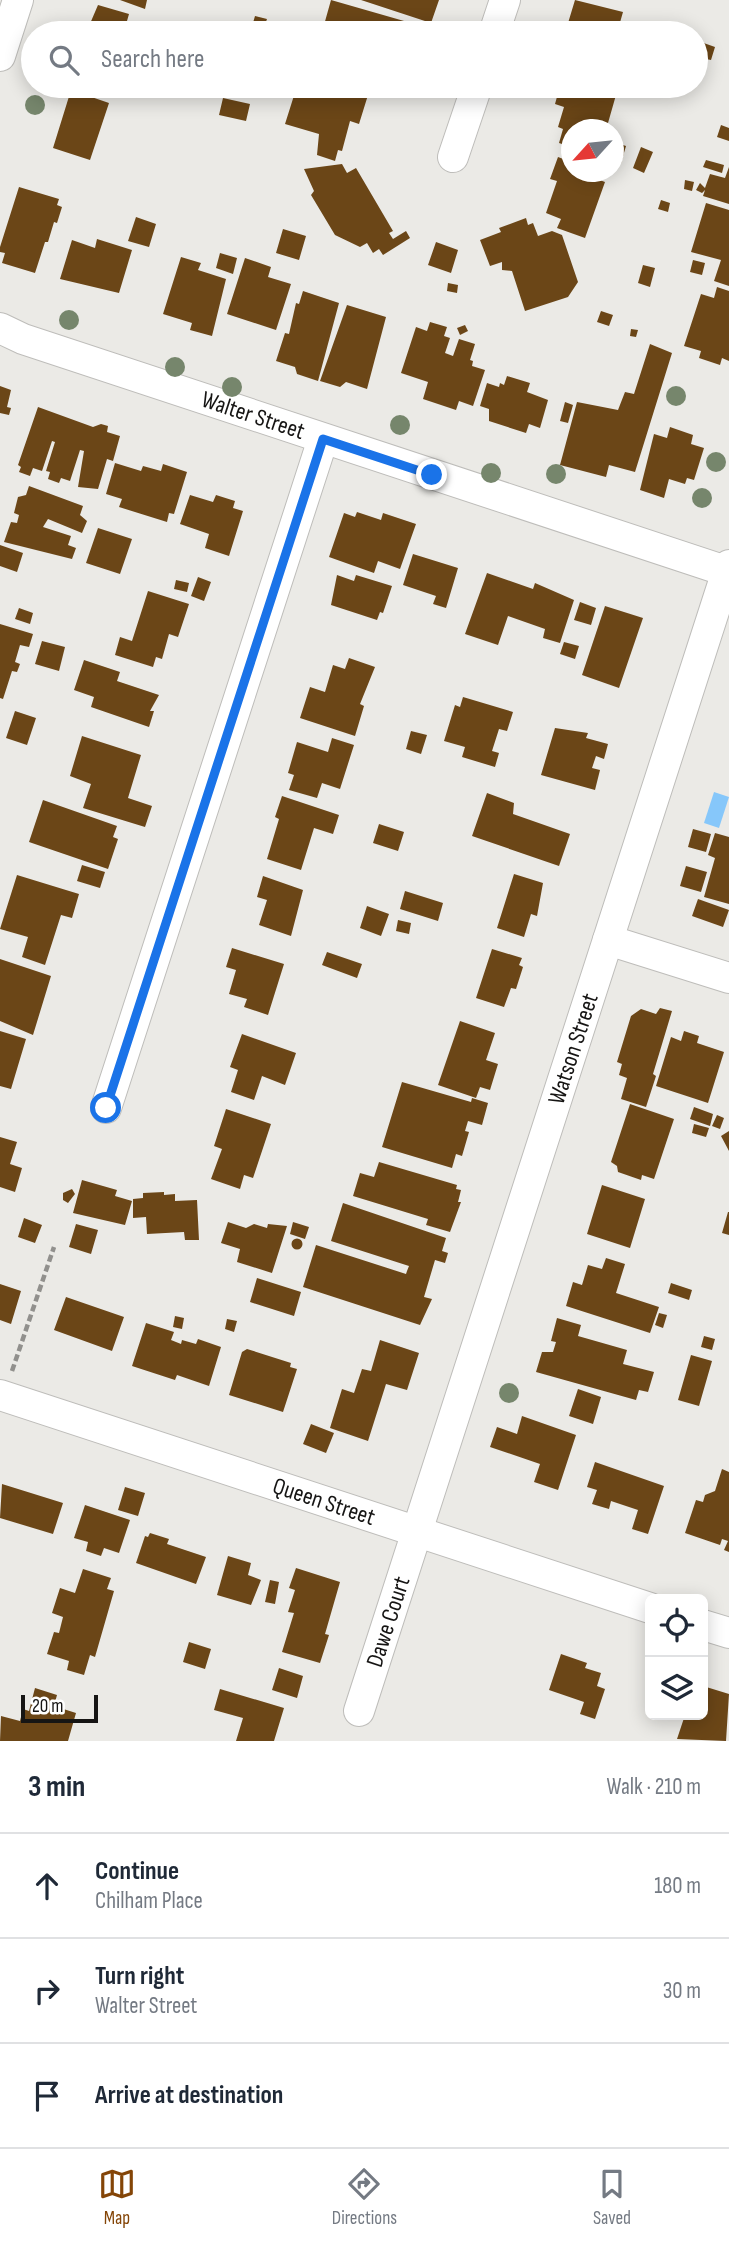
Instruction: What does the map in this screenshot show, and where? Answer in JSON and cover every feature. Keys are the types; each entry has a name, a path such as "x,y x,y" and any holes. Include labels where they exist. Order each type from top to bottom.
{"street":[{"path":"0,56 18,0"},
{"path":"498,21 505,0"},
{"path":"453,157 473,98"},
{"name":"Walter Street","path":"6,334 728,569"},
{"path":"106,1108 323,439"},
{"name":"Watson Street","path":"418,1532 728,569"},
{"path":"608,940 729,978"},
{"name":"Queen Street","path":"2,1396 645,1606"},
{"name":"Dawe Court","path":"359,1712 418,1532"},
{"path":"708,1627 729,1633"}],"path":[{"path":"2,1396 54,1247"}],"water":[{"path":"714,792 729,797 719,828 704,823"}],"building":[{"path":"120,0 147,0 145,9"},
{"path":"331,0 404,21 325,21"},
{"path":"361,0 439,0 432,21"},
{"path":"575,0 623,12 620,21 569,21"},
{"path":"98,5 129,14 127,21 91,21"},
{"path":"255,16 267,19 266,21 254,21"},
{"path":"708,45 715,47 711,60 708,59"},
{"path":"69,98 94,98 109,103 90,160 53,148"},
{"path":"223,98 250,104 246,121 219,115"},
{"path":"293,98 367,98 359,124 350,121 342,151 338,150 335,161 317,155 319,134 285,124"},
{"path":"557,98 615,98 609,119 561,119 561,128 558,127 564,107 555,104"},
{"path":"721,125 729,128 729,141 717,137"},
{"path":"641,147 653,152 644,173 633,168"},
{"path":"558,157 561,158 561,182 605,182 585,238 557,228 561,219 546,213 557,181 550,179"},
{"path":"706,160 724,165 722,173 703,167"},
{"path":"342,164 347,173 356,168 393,231 389,233 393,239 406,231 410,238 383,255 379,249 373,253 367,243 360,247 335,235 311,195 314,191 304,169"},
{"path":"729,167 729,204 703,196 705,190 702,193 696,190 700,183 705,188 710,174 725,178"},
{"path":"685,180 694,182 692,191 684,189"},
{"path":"19,187 59,199 57,205 62,207 48,242 45,242 35,273 2,263 5,253 0,252 0,247"},
{"path":"661,200 670,203 668,212 658,209"},
{"path":"706,203 729,210 729,286 714,281 721,260 691,252"},
{"path":"136,217 156,224 149,247 128,241"},
{"path":"526,218 528,225 533,223 538,236 552,231 562,235 578,282 568,297 525,311 512,271 502,270 502,262 490,266 480,240 501,232 499,228"},
{"path":"283,229 306,236 299,260 276,253"},
{"path":"97,239 132,250 119,293 60,279 72,240 95,248"},
{"path":"436,242 458,250 451,273 428,265"},
{"path":"220,253 237,258 233,274 216,268"},
{"path":"181,257 201,263 198,270 226,279 212,336 190,330 192,323 163,314"},
{"path":"245,258 271,267 268,277 291,284 276,330 227,314"},
{"path":"693,260 705,263 702,275 690,272"},
{"path":"643,265 655,268 650,287 638,283"},
{"path":"448,283 458,285 457,293 447,291"},
{"path":"717,287 729,291 729,361 722,358 720,365 699,358 701,351 684,346 701,294 714,298"},
{"path":"303,291 339,303 318,381 297,374 295,367 276,361 285,333 289,334 296,303 299,304"},
{"path":"347,305 386,317 367,389 346,382 340,387 320,381"},
{"path":"601,311 613,315 609,326 597,322"},
{"path":"430,322 447,327 444,336 450,338 445,353 453,356 459,339 475,344 470,360 473,361 472,366 485,370 473,406 459,401 456,410 423,399 428,382 401,373 416,327 427,331"},
{"path":"465,325 468,331 460,335 457,328"},
{"path":"631,329 638,330 636,337 630,336"},
{"path":"650,344 672,353 635,472 609,465 606,477 560,465 577,402 618,410 625,392 634,394"},
{"path":"507,376 530,383 527,392 548,400 540,428 529,424 526,433 489,421 489,409 480,406 487,383 499,387 500,383 504,385"},
{"path":"0,386 11,390 7,407 11,408 9,415 0,413"},
{"path":"565,402 573,405 568,423 560,421"},
{"path":"38,407 93,427 101,424 108,426 107,432 120,436 113,461 107,459 98,489 78,487 84,451 80,450 70,481 61,478 59,483 48,479 50,472 46,471 55,442 52,441 42,471 33,468 30,476 19,472 21,467 18,465"},
{"path":"670,427 693,435 691,444 704,448 694,480 687,478 685,484 669,479 664,498 640,490 654,434 667,438"},
{"path":"115,463 141,471 143,466 161,471 163,464 187,472 174,514 169,513 167,522 119,507 122,499 106,494"},
{"path":"29,486 83,506 80,515 87,521 82,533 48,519 43,527 71,536 68,545 76,548 72,559 4,542 11,522 17,523 19,515 14,513 18,497 26,495"},
{"path":"190,495 213,502 216,495 235,501 233,508 243,511 229,556 205,548 209,534 180,524"},
{"path":"357,512 381,520 383,513 416,524 400,569 378,561 374,573 329,557 344,513 355,517"},
{"path":"98,528 132,539 120,574 86,563"},
{"path":"0,545 23,553 17,572 0,566"},
{"path":"413,554 458,568 446,608 433,604 436,596 403,585"},
{"path":"487,573 533,589 535,583 574,600 560,643 543,638 545,629 508,616 498,645 465,634"},
{"path":"337,575 354,581 356,575 392,586 383,613 380,612 377,620 331,605"},
{"path":"198,577 211,582 204,601 191,596"},
{"path":"176,580 189,583 187,592 174,589"},
{"path":"148,591 189,604 178,637 169,634 162,659 156,657 153,667 115,655 120,637 132,641"},
{"path":"580,602 596,608 591,625 574,620"},
{"path":"605,606 643,618 619,688 582,675"},
{"path":"19,608 33,613 30,624 15,619"},
{"path":"0,624 33,634 29,647 20,645 15,662 20,664 17,672 12,671 3,699 0,698"},
{"path":"42,641 65,647 59,671 35,664"},
{"path":"564,642 579,646 575,659 560,654"},
{"path":"349,658 375,667 360,704 364,706 355,736 300,718 310,687 325,692 333,665 345,669"},
{"path":"84,660 120,672 117,681 159,695 150,711 154,711 149,727 91,707 94,697 74,690"},
{"path":"463,697 513,712 507,731 499,729 492,751 499,753 495,767 462,757 465,747 444,741 455,705 460,707"},
{"path":"15,711 36,718 27,745 6,738"},
{"path":"555,728 588,733 586,738 608,744 604,759 596,756 592,768 600,770 595,790 541,775"},
{"path":"411,731 427,735 421,754 406,749"},
{"path":"82,736 141,755 128,798 152,806 145,827 83,808 91,784 70,776"},
{"path":"332,738 354,745 340,789 322,783 317,798 289,790 294,775 288,773 297,742 328,752"},
{"path":"487,793 514,803 513,814 570,834 559,866 472,836"},
{"path":"282,796 339,815 333,834 314,828 301,870 267,859 279,819 275,817"},
{"path":"43,800 117,826 113,837 118,839 108,869 29,842"},
{"path":"379,824 404,832 398,851 373,843"},
{"path":"693,829 711,834 706,852 688,847"},
{"path":"715,833 729,837 729,904 704,897 715,858 708,855"},
{"path":"82,865 105,872 100,888 77,881"},
{"path":"686,866 707,872 701,892 680,886"},
{"path":"514,874 543,883 537,916 531,914 524,937 497,928"},
{"path":"17,875 79,894 72,918 61,915 45,965 22,957 28,937 0,929"},
{"path":"263,876 303,890 291,936 259,925 267,900 257,897"},
{"path":"405,891 443,903 438,921 400,909"},
{"path":"698,899 729,910 723,927 692,916"},
{"path":"367,906 389,914 381,936 360,928"},
{"path":"398,920 411,923 409,934 396,931"},
{"path":"232,948 284,964 268,1015 244,1007 247,999 229,994 236,970 226,967"},
{"path":"492,949 522,958 519,965 523,967 516,989 511,988 504,1007 476,998"},
{"path":"327,952 362,964 357,978 322,965"},
{"path":"0,959 51,976 33,1035 0,1021"},
{"path":"660,1008 672,1011 646,1107 621,1099 627,1078 619,1075 622,1064 617,1062 631,1016 641,1009 656,1014"},
{"path":"460,1021 495,1033 486,1060 498,1064 490,1090 480,1087 476,1098 438,1085"},
{"path":"0,1031 26,1039 11,1089 0,1086"},
{"path":"684,1031 699,1036 697,1043 724,1052 708,1103 656,1086 671,1037 681,1041"},
{"path":"242,1034 296,1053 285,1085 262,1076 254,1100 231,1092 238,1070 230,1067"},
{"path":"402,1082 471,1102 472,1098 488,1103 482,1125 468,1121 465,1131 469,1132 462,1156 456,1154 452,1168 382,1147"},
{"path":"630,1104 674,1119 654,1179 642,1175 641,1180 618,1172 617,1166 611,1162"},
{"path":"694,1107 713,1114 710,1126 690,1119"},
{"path":"226,1109 271,1124 253,1178 244,1175 240,1189 211,1179 222,1149 214,1146"},
{"path":"717,1115 724,1118 720,1129 712,1126"},
{"path":"694,1124 709,1128 706,1137 692,1133"},
{"path":"729,1131 729,1151 721,1136"},
{"path":"0,1137 17,1142 10,1164 22,1168 15,1192 0,1187"},
{"path":"379,1162 457,1185 456,1189 461,1190 458,1202 461,1202 450,1232 426,1225 428,1219 353,1196 360,1173 374,1177"},
{"path":"82,1180 117,1190 115,1196 132,1201 125,1225 73,1213"},
{"path":"602,1185 645,1199 630,1248 587,1234"},
{"path":"72,1189 75,1194 68,1203 63,1200 63,1193"},
{"path":"164,1192 164,1195 175,1194 175,1201 197,1200 199,1240 185,1240 184,1232 147,1234 146,1217 133,1218 133,1199 143,1198 143,1193"},
{"path":"343,1203 446,1238 442,1251 448,1253 445,1263 435,1260 424,1297 432,1299 420,1325 303,1287 316,1245 406,1274 409,1266 331,1241"},
{"path":"729,1212 729,1235 722,1233"},
{"path":"24,1218 42,1225 35,1243 18,1237"},
{"path":"228,1222 246,1228 254,1224 267,1228 268,1224 287,1226 272,1273 237,1262 240,1249 221,1243"},
{"path":"293,1222 309,1227 305,1239 290,1234"},
{"path":"76,1224 98,1230 91,1254 69,1247"},
{"path":"297,1239 301,1240 301,1248 297,1249 293,1248 292,1244 293,1240"},
{"path":"606,1258 625,1264 616,1293 659,1307 650,1333 566,1306 573,1282 582,1285 588,1265 602,1269"},
{"path":"257,1278 301,1292 294,1316 250,1302"},
{"path":"671,1283 692,1290 689,1300 668,1293"},
{"path":"0,1284 21,1291 11,1324 0,1320"},
{"path":"66,1297 124,1317 112,1351 54,1330"},
{"path":"659,1313 667,1315 663,1328 655,1325"},
{"path":"175,1316 184,1318 182,1329 173,1327"},
{"path":"557,1318 581,1325 578,1336 627,1350 623,1364 654,1372 648,1392 639,1390 636,1400 536,1372 542,1352 553,1352 556,1342 551,1341"},
{"path":"227,1319 237,1321 234,1332 225,1329"},
{"path":"146,1323 174,1332 171,1340 181,1344 182,1340 196,1344 198,1339 221,1347 209,1386 177,1375 175,1380 132,1366"},
{"path":"704,1336 715,1339 712,1350 701,1347"},
{"path":"380,1340 419,1353 407,1390 386,1384 368,1441 330,1428 342,1389 354,1393 362,1369 371,1371"},
{"path":"247,1349 291,1363 290,1367 297,1369 283,1412 229,1395 242,1352"},
{"path":"691,1355 712,1361 699,1406 678,1400"},
{"path":"578,1389 601,1397 593,1424 569,1416"},
{"path":"522,1416 576,1435 558,1490 534,1482 540,1464 490,1447 497,1427 517,1434"},
{"path":"311,1424 334,1433 326,1453 303,1444"},
{"path":"595,1462 664,1486 648,1534 632,1529 638,1510 611,1501 609,1509 592,1504 597,1490 587,1487"},
{"path":"722,1469 729,1472 729,1552 724,1550 728,1541 722,1539 720,1545 685,1533 696,1500 703,1502 705,1495 715,1491"},
{"path":"2,1484 63,1503 53,1534 0,1518"},
{"path":"125,1487 145,1493 138,1516 118,1510"},
{"path":"85,1505 130,1520 119,1553 104,1548 101,1556 86,1551 88,1542 74,1538"},
{"path":"150,1533 169,1539 167,1544 206,1557 196,1584 136,1563 145,1536 148,1537"},
{"path":"228,1556 251,1563 248,1575 261,1580 251,1605 217,1595"},
{"path":"296,1568 340,1582 320,1663 282,1652 294,1613 288,1612 295,1590 289,1588"},
{"path":"83,1569 111,1578 107,1589 114,1591 95,1657 90,1655 84,1675 67,1670 69,1661 47,1654 54,1632 59,1633 63,1617 52,1613 60,1588 75,1593"},
{"path":"270,1580 279,1582 275,1604 265,1602"},
{"path":"189,1642 211,1649 205,1669 183,1662"},
{"path":"561,1654 587,1663 585,1668 601,1673 597,1686 605,1689 595,1719 580,1714 584,1702 549,1690"},
{"path":"279,1668 303,1676 297,1698 272,1690"},
{"path":"35,1688 57,1695 54,1706 76,1713 68,1741 0,1741 1,1716 20,1721 23,1709 29,1711"},
{"path":"708,1688 729,1694 726,1741 677,1739 683,1720 708,1720"},
{"path":"220,1689 284,1708 274,1741 236,1741 243,1718 214,1710"}],"route":[{"path":"106,1108 323,439 432,475"}]}
